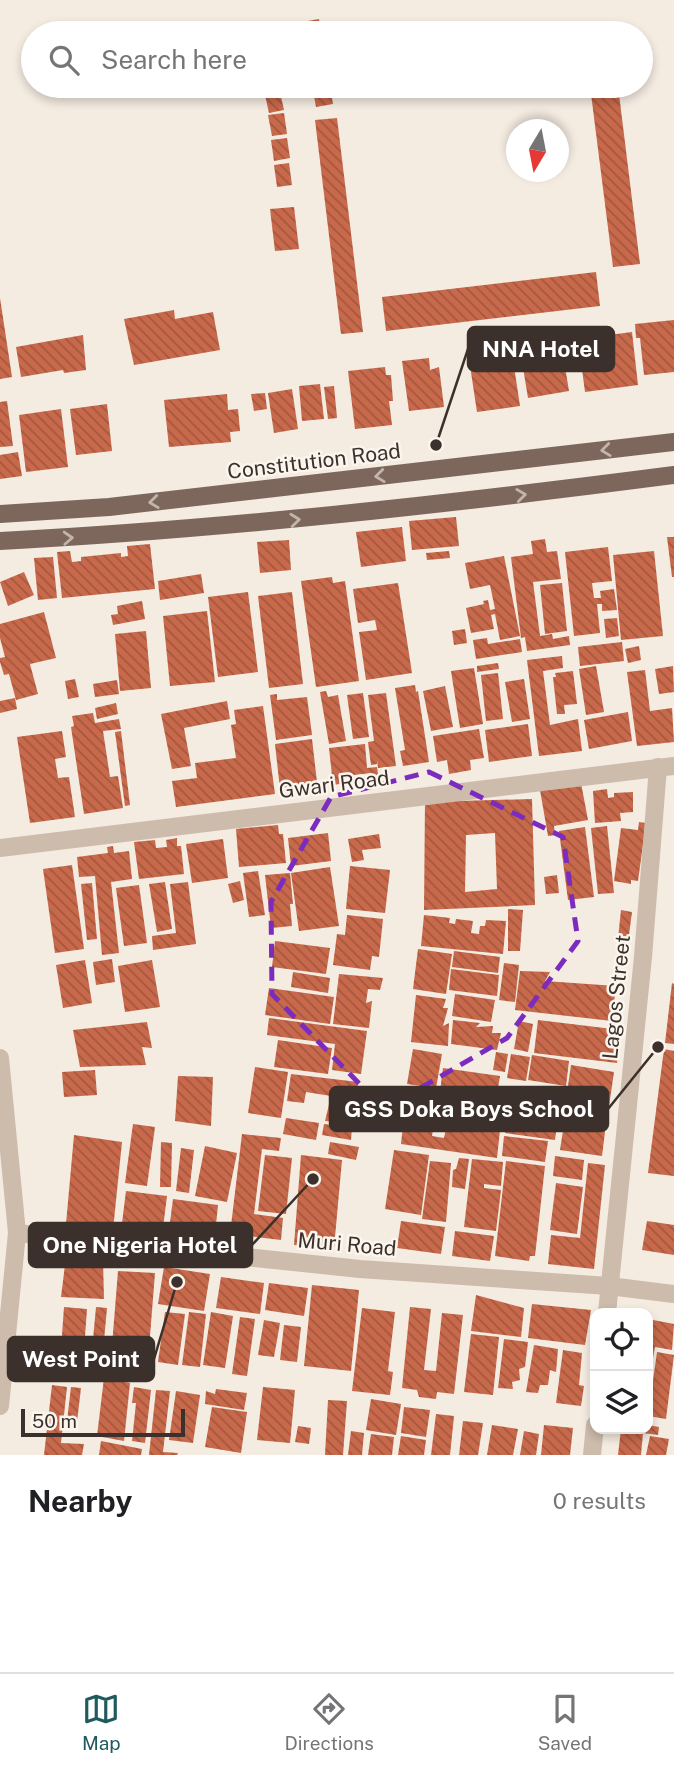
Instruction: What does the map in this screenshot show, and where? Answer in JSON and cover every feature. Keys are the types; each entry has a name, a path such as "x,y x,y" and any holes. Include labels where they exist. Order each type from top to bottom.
{"main road":[{"name":"Constitution Road","path":"0,514 109,507 674,442"},
{"path":"0,541 110,536 292,520 468,502 674,475"}],"street":[{"name":"Gwari Road","path":"0,848 666,767"},
{"name":"Lagos Street","path":"607,1308 643,957 666,767"},
{"path":"0,1058 17,1233 0,1406"},
{"name":"Muri Road","path":"17,1233 360,1269 674,1293"},
{"path":"592,1455 594,1434"}],"highlighted area":[{"path":"429,772 563,837 578,941 507,1038 384,1109 272,994 271,902 331,797"}],"building":[{"path":"266,98 281,98 284,110 269,113"},
{"path":"314,98 332,98 333,104 316,107"},
{"path":"592,98 619,98 640,264 613,267"},
{"path":"284,113 287,134 272,136 268,115"},
{"path":"337,118 363,332 341,334 315,120"},
{"path":"287,138 290,158 274,161 271,140"},
{"path":"289,163 292,185 277,187 274,165"},
{"path":"294,207 299,249 275,251 270,209"},
{"path":"596,272 600,306 386,331 382,297"},
{"path":"0,298 12,377 0,379"},
{"path":"174,310 175,319 213,312 220,350 134,365 124,319"},
{"path":"674,320 674,372 644,375 640,338 636,338 635,324"},
{"path":"632,332 638,385 585,392 578,339"},
{"path":"83,335 86,370 64,373 63,370 21,377 16,347"},
{"path":"560,336 569,391 528,398 519,343"},
{"path":"512,353 520,406 477,412 469,359"},
{"path":"429,358 430,370 439,367 444,407 409,411 402,361"},
{"path":"385,367 386,375 391,375 393,401 389,401 392,425 355,429 348,371"},
{"path":"320,384 324,419 302,421 299,386"},
{"path":"334,386 337,418 328,419 324,387"},
{"path":"292,389 298,429 274,433 268,393"},
{"path":"265,393 267,409 254,411 251,394"},
{"path":"227,394 228,410 238,409 240,431 230,432 231,442 169,447 164,400"},
{"path":"7,401 13,446 0,447 0,402"},
{"path":"107,404 112,451 76,455 70,409"},
{"path":"61,409 68,467 26,472 19,415"},
{"path":"18,452 22,476 0,479 0,455"},
{"path":"456,517 459,546 412,550 409,521"},
{"path":"402,527 406,561 361,567 356,532"},
{"path":"667,537 674,537 674,577 672,577"},
{"path":"545,539 547,552 557,551 561,579 533,582 540,636 552,634 553,639 569,636 570,645 527,651 525,637 521,638 511,557 533,554 531,541"},
{"path":"289,540 291,570 260,573 257,542"},
{"path":"150,544 155,589 62,598 57,552 70,551 72,562 81,561 81,557 121,553 121,557 128,556 127,546"},
{"path":"608,547 612,581 592,583 594,598 601,598 600,591 614,589 617,610 602,611 602,604 597,604 600,633 574,636 565,552"},
{"path":"449,551 450,558 427,560 426,553"},
{"path":"654,551 663,636 621,640 613,555"},
{"path":"504,556 520,636 500,640 495,614 491,615 494,629 471,633 466,608 484,604 483,601 488,600 490,610 495,609 490,585 470,589 465,563"},
{"path":"53,557 57,598 38,600 34,558"},
{"path":"24,572 34,595 8,606 0,582"},
{"path":"201,574 204,593 160,600 158,581"},
{"path":"332,577 333,583 345,581 359,681 316,687 301,581"},
{"path":"398,583 412,673 366,680 359,632 377,630 375,620 358,623 353,589"},
{"path":"562,583 567,631 545,634 540,585"},
{"path":"248,592 258,672 218,677 208,597"},
{"path":"292,592 303,684 269,688 258,596"},
{"path":"142,601 145,619 113,625 111,615 118,614 117,606"},
{"path":"207,611 215,682 170,686 163,616"},
{"path":"44,612 56,658 30,664 38,694 16,700 9,674 4,675 0,662 0,658 5,657 0,624"},
{"path":"617,618 619,636 606,638 604,619"},
{"path":"465,629 467,643 454,645 452,631"},
{"path":"146,631 151,688 120,691 115,634"},
{"path":"487,638 488,644 520,639 522,652 476,659 473,640"},
{"path":"622,642 624,661 580,666 578,647"},
{"path":"639,646 641,660 628,663 625,649"},
{"path":"562,656 563,668 543,671 550,725 578,719 582,751 539,756 527,660"},
{"path":"498,663 499,669 477,672 477,666"},
{"path":"596,666 604,712 586,715 579,669"},
{"path":"673,666 674,692 659,694 655,669"},
{"path":"474,668 483,724 460,728 451,671"},
{"path":"645,670 650,711 672,708 674,742 637,746 627,672"},
{"path":"573,671 577,704 564,705 565,714 557,714 553,677 556,677 555,673"},
{"path":"498,673 503,719 486,721 481,675"},
{"path":"75,679 79,697 68,699 65,681"},
{"path":"524,679 530,719 512,722 505,682"},
{"path":"117,680 119,694 95,697 93,684"},
{"path":"415,685 429,762 403,766 400,751 405,750 395,688"},
{"path":"445,686 453,727 431,731 423,691"},
{"path":"326,691 328,697 338,695 346,741 329,744 320,692"},
{"path":"363,693 369,737 353,739 347,695"},
{"path":"386,693 396,766 378,768 377,760 377,764 371,765 368,742 374,741 368,695"},
{"path":"277,694 277,700 307,697 312,735 276,740 270,695"},
{"path":"15,698 17,709 0,713 0,701"},
{"path":"227,701 230,719 184,728 191,766 172,769 161,714"},
{"path":"116,703 118,714 97,719 95,708"},
{"path":"263,706 275,794 176,807 172,781 197,778 195,763 236,758 231,725 236,724 234,710"},
{"path":"628,712 632,741 589,749 584,720"},
{"path":"93,713 95,723 119,719 121,729 103,731 110,777 118,776 123,808 84,814 71,727 74,726 72,716"},
{"path":"528,724 532,756 489,762 485,730"},
{"path":"479,729 484,758 470,760 471,770 449,774 447,760 437,762 433,736"},
{"path":"62,731 66,757 55,759 58,778 69,777 75,817 30,823 17,737"},
{"path":"121,731 130,805 125,806 115,732"},
{"path":"312,739 317,782 303,784 304,787 280,789 275,744"},
{"path":"365,744 367,768 377,767 379,781 372,782 371,773 345,776 346,783 333,785 329,748"},
{"path":"581,783 588,820 554,826 555,835 548,836 540,790"},
{"path":"607,789 608,798 614,797 614,793 633,792 633,812 620,813 621,821 595,823 593,791"},
{"path":"532,799 535,905 424,910 425,802","holes":["495,833 497,889 465,892 466,835"]},
{"path":"639,822 646,823 638,881 631,880 631,884 614,881 621,828 638,830"},
{"path":"278,825 279,834 283,834 286,863 239,867 236,829"},
{"path":"607,826 614,893 598,894 591,828"},
{"path":"585,827 594,897 568,900 559,831"},
{"path":"328,833 331,861 291,866 288,838"},
{"path":"379,834 381,848 362,850 364,860 352,862 348,839"},
{"path":"177,838 177,846 181,846 184,874 139,879 134,842 155,840 156,848 167,847 166,840"},
{"path":"223,839 228,878 192,883 186,844"},
{"path":"113,846 114,853 129,851 132,879 111,882 119,953 102,955 95,876 79,877 77,857 108,853 107,847"},
{"path":"72,865 84,949 55,953 43,869"},
{"path":"350,866 390,870 385,913 346,909"},
{"path":"330,867 339,926 299,931 291,873"},
{"path":"258,871 265,915 249,917 243,873"},
{"path":"290,873 292,926 271,928 265,875"},
{"path":"557,875 559,893 546,894 544,877"},
{"path":"240,881 244,900 233,903 228,884"},
{"path":"165,882 172,929 157,932 149,884"},
{"path":"188,882 196,944 153,950 152,936 176,933 170,884"},
{"path":"92,883 97,939 87,940 81,884"},
{"path":"139,885 147,943 124,946 116,888"},
{"path":"508,909 523,910 520,951 508,951"},
{"path":"621,910 632,912 627,950 617,948"},
{"path":"347,915 383,919 379,957 372,956 370,970 333,965 337,934 345,935"},
{"path":"424,915 450,918 449,923 455,924 456,919 473,921 471,933 479,934 480,926 485,926 486,920 506,921 503,954 421,946"},
{"path":"275,941 330,948 326,974 272,967"},
{"path":"418,949 452,954 446,994 413,989"},
{"path":"454,951 500,957 498,973 452,967"},
{"path":"112,959 115,982 96,985 93,962"},
{"path":"85,960 92,1003 63,1008 56,965"},
{"path":"152,960 160,1007 125,1012 118,966"},
{"path":"504,963 519,965 515,1002 499,1000"},
{"path":"451,969 499,975 497,996 449,990"},
{"path":"520,971 550,972 545,981 616,986 612,1021 515,1010"},
{"path":"293,972 330,978 328,993 291,987"},
{"path":"339,974 383,978 380,990 368,989 366,1003 372,1001 369,1028 333,1024"},
{"path":"672,983 674,984 674,1044 665,1043"},
{"path":"269,988 334,997 330,1024 265,1015"},
{"path":"455,994 495,1000 491,1022 452,1016"},
{"path":"416,995 446,999 443,1008 448,1008 443,1026 449,1023 448,1046 411,1042"},
{"path":"269,1018 367,1031 361,1074 332,1070 335,1044 267,1035"},
{"path":"453,1020 480,1023 476,1027 493,1026 492,1033 501,1033 497,1050 451,1044"},
{"path":"538,1020 621,1030 617,1063 534,1053"},
{"path":"519,1021 533,1024 528,1052 514,1049"},
{"path":"147,1022 152,1048 142,1047 146,1065 80,1067 73,1030"},
{"path":"278,1040 332,1048 328,1074 274,1067"},
{"path":"413,1049 442,1054 436,1088 407,1084"},
{"path":"664,1049 674,1051 674,1176 648,1173"},
{"path":"496,1052 508,1054 505,1072 493,1070"},
{"path":"511,1054 530,1057 526,1081 507,1078"},
{"path":"532,1055 569,1061 566,1086 528,1080"},
{"path":"571,1065 614,1072 608,1113 565,1106"},
{"path":"255,1067 288,1072 281,1118 248,1113"},
{"path":"443,1068 500,1076 496,1100 440,1091"},
{"path":"95,1070 97,1095 64,1097 62,1072"},
{"path":"291,1074 358,1082 354,1123 325,1121 331,1096 306,1092 304,1103 287,1101"},
{"path":"178,1076 213,1077 211,1126 175,1121"},
{"path":"406,1099 447,1103 446,1119 435,1117 432,1136 444,1138 447,1124 500,1130 497,1158 401,1144"},
{"path":"509,1102 559,1109 555,1140 505,1133"},
{"path":"566,1111 607,1116 602,1156 560,1150"},
{"path":"286,1118 319,1123 316,1140 283,1134"},
{"path":"133,1124 155,1127 147,1186 125,1183"},
{"path":"324,1124 352,1128 351,1140 322,1135"},
{"path":"242,1134 281,1138 279,1151 262,1149 254,1214 283,1218 281,1240 230,1234"},
{"path":"74,1135 122,1142 113,1230 100,1228 98,1235 81,1231 80,1225 66,1224"},
{"path":"504,1136 548,1141 545,1162 502,1156"},
{"path":"161,1142 172,1143 171,1187 160,1187"},
{"path":"330,1142 359,1147 356,1160 328,1154"},
{"path":"205,1146 237,1153 227,1202 195,1196"},
{"path":"181,1148 194,1150 189,1193 176,1191"},
{"path":"394,1150 429,1155 421,1215 385,1209"},
{"path":"265,1155 292,1158 286,1214 258,1211"},
{"path":"301,1155 342,1160 334,1248 294,1245"},
{"path":"555,1156 584,1160 582,1180 553,1176"},
{"path":"459,1158 469,1159 465,1189 452,1187 453,1170 456,1169"},
{"path":"472,1159 503,1162 501,1186 484,1184 484,1188 501,1190 496,1231 464,1227"},
{"path":"430,1161 451,1163 446,1222 422,1219"},
{"path":"506,1161 545,1166 535,1256 530,1256 529,1261 495,1256"},
{"path":"588,1163 605,1165 594,1269 548,1264 551,1235 580,1238"},
{"path":"556,1183 583,1187 577,1234 550,1230"},
{"path":"126,1191 167,1196 162,1236 121,1231"},
{"path":"173,1199 218,1205 215,1235 169,1230"},
{"path":"401,1221 445,1227 441,1254 397,1248"},
{"path":"647,1221 674,1225 674,1255 642,1250"},
{"path":"455,1231 494,1236 490,1261 452,1256"},
{"path":"66,1257 103,1260 104,1299 61,1297"},
{"path":"164,1267 210,1274 204,1311 158,1304"},
{"path":"118,1271 155,1273 148,1361 111,1358"},
{"path":"221,1277 264,1283 260,1314 216,1308"},
{"path":"269,1283 308,1288 304,1316 265,1310"},
{"path":"312,1285 359,1290 351,1371 304,1366"},
{"path":"476,1295 524,1308 521,1337 471,1331"},
{"path":"532,1304 590,1310 585,1345 528,1338"},
{"path":"64,1307 87,1309 83,1364 60,1363"},
{"path":"96,1307 107,1308 102,1362 91,1361"},
{"path":"410,1307 431,1309 424,1370 436,1371 442,1313 463,1315 454,1394 437,1392 436,1399 419,1397 417,1390 402,1388"},
{"path":"362,1308 395,1312 388,1371 393,1372 390,1395 352,1391"},
{"path":"165,1312 185,1314 178,1365 158,1362"},
{"path":"189,1312 206,1314 200,1367 182,1365"},
{"path":"211,1312 233,1316 225,1368 203,1365"},
{"path":"240,1317 255,1319 247,1376 232,1374"},
{"path":"264,1320 280,1323 274,1357 258,1355"},
{"path":"653,1320 674,1324 672,1350 655,1347 653,1358"},
{"path":"284,1325 301,1327 297,1362 280,1360"},
{"path":"471,1334 499,1337 493,1395 464,1392"},
{"path":"504,1339 528,1342 525,1367 519,1369 520,1380 512,1382 513,1389 498,1388"},
{"path":"534,1345 558,1349 556,1372 550,1370 548,1385 540,1385 538,1393 526,1392"},
{"path":"563,1350 582,1353 579,1385 584,1386 581,1406 556,1403"},
{"path":"657,1352 674,1355 666,1419 653,1417 653,1380"},
{"path":"104,1378 130,1383 124,1441 97,1436"},
{"path":"52,1385 67,1387 61,1443 84,1444 82,1455 44,1455"},
{"path":"71,1387 81,1388 77,1422 67,1421"},
{"path":"134,1387 151,1390 145,1443 132,1441 136,1403 132,1403"},
{"path":"263,1387 295,1390 290,1443 257,1440"},
{"path":"216,1389 247,1393 244,1410 205,1404 206,1391 215,1394"},
{"path":"156,1390 170,1391 163,1452 178,1453 177,1455 149,1455"},
{"path":"176,1391 200,1395 193,1443 169,1440"},
{"path":"371,1399 401,1404 396,1435 366,1430"},
{"path":"328,1400 347,1401 343,1455 325,1455"},
{"path":"212,1407 247,1412 241,1453 205,1447"},
{"path":"404,1407 430,1410 426,1437 401,1433"},
{"path":"436,1414 454,1416 450,1455 431,1455"},
{"path":"463,1421 483,1423 478,1455 459,1455"},
{"path":"492,1425 518,1429 513,1455 487,1455"},
{"path":"544,1425 573,1428 570,1455 541,1455"},
{"path":"298,1426 311,1428 309,1444 295,1442"},
{"path":"653,1426 659,1427 658,1435 650,1434 653,1434"},
{"path":"351,1431 364,1433 362,1455 348,1455"},
{"path":"524,1431 539,1434 536,1455 520,1455"},
{"path":"371,1434 394,1437 392,1455 368,1455"},
{"path":"620,1434 643,1434 641,1455 618,1455"},
{"path":"401,1436 426,1440 424,1455 398,1455"},
{"path":"650,1436 669,1439 666,1455 646,1455"},
{"path":"101,1441 142,1449 141,1455 99,1455"}],"place":[{"name":"NNA Hotel","path":"436,445"},
{"name":"GSS Doka Boys School","path":"658,1047"},
{"name":"One Nigeria Hotel","path":"313,1179"},
{"name":"West Point","path":"177,1282"}]}
